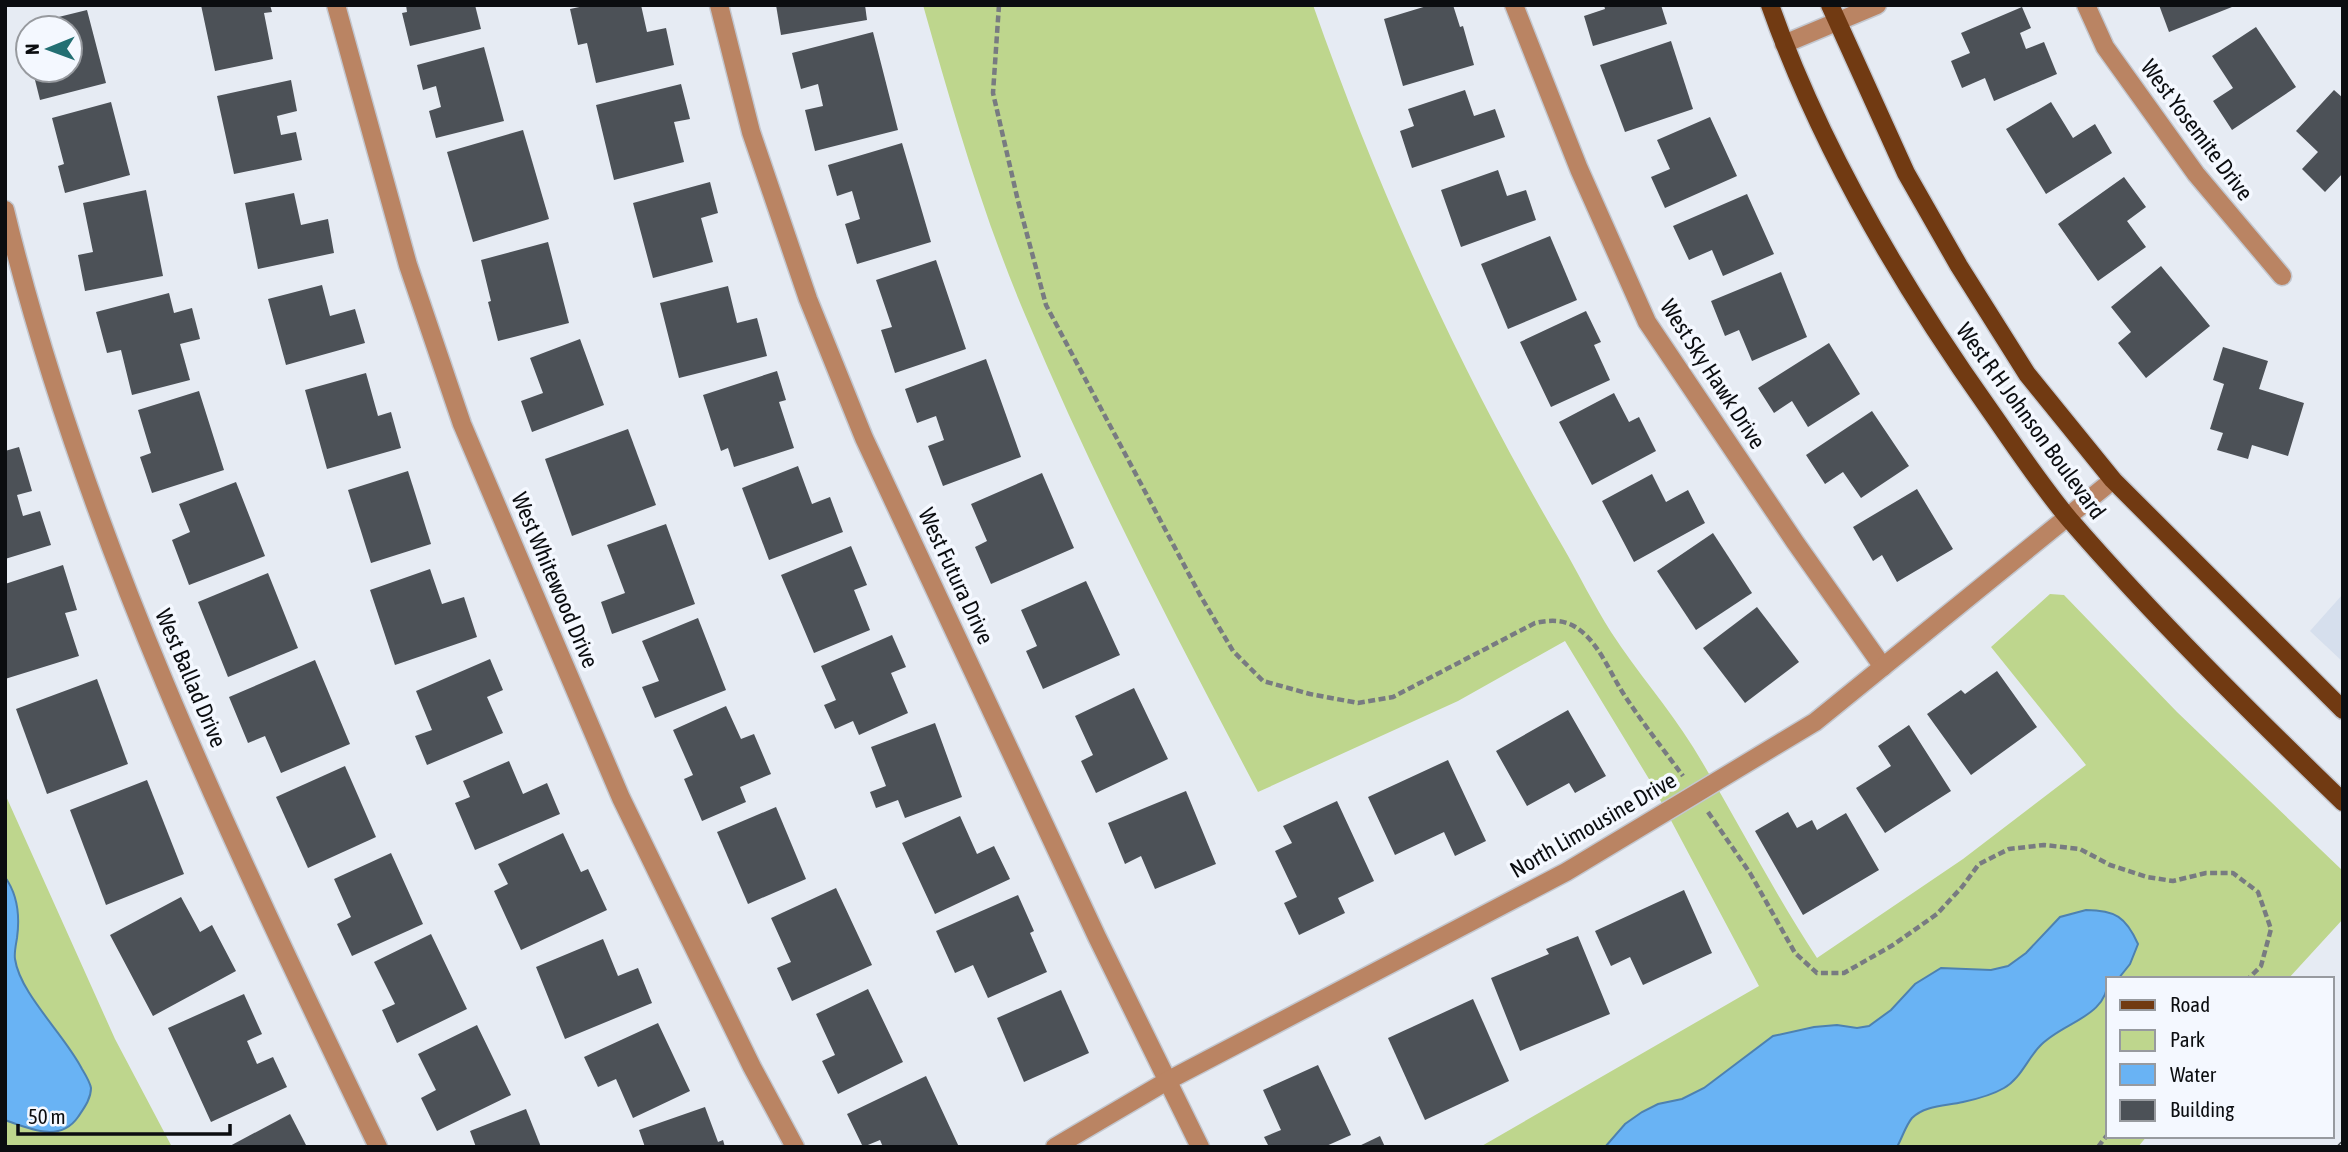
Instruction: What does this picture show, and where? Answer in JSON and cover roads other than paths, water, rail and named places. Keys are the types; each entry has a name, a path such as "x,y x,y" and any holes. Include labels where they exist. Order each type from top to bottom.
{"main road":[{"name":"West R H Johnson Boulevard","path":"1770,5 1784,44 1844,173 1906,285 1946,348 2069,518 2203,664 2343,802"},
{"name":"West R H Johnson Boulevard","path":"1833,13 1906,173 1959,266 2027,374 2113,480 2343,710"}],"street":[{"name":"West Whitewood Drive","path":"336,5 408,265 463,424 621,798 752,1067 795,1147"},
{"name":"West Futura Drive","path":"719,5 751,132 808,299 864,438 1200,1147"},
{"name":"West Sky Hawk Drive","path":"1514,5 1579,169 1647,323 1795,542 1884,667"},
{"path":"1784,44 1833,13 1877,5"},
{"name":"West Yosemite Drive","path":"2086,5 2105,47 2196,174 2282,276"},
{"name":"West Ballad Drive","path":"5,210 60,403 119,572 290,965 378,1147"},
{"name":"North Limousine Drive","path":"1055,1147 1167,1081 1566,872 1815,722 2113,480"}],"water":[{"path":"5,877 17,906 15,957 19,972 34,1000 74,1056 91,1088 88,1100 78,1117 63,1130 54,1132 34,1130 5,1120"},
{"path":"2086,910 2112,914 2124,921 2138,944 2130,964 2120,977 2106,977 2106,992 2100,1003 2082,1018 2048,1038 2015,1080 1994,1093 1929,1108 1917,1114 1910,1121 1897,1147 1605,1147 1625,1124 1642,1112 1658,1104 1682,1099 1704,1088 1773,1036 1814,1027 1869,1026 1891,1010 1915,984 1941,968 1991,970 2008,966 2026,953 2060,917"}]}
